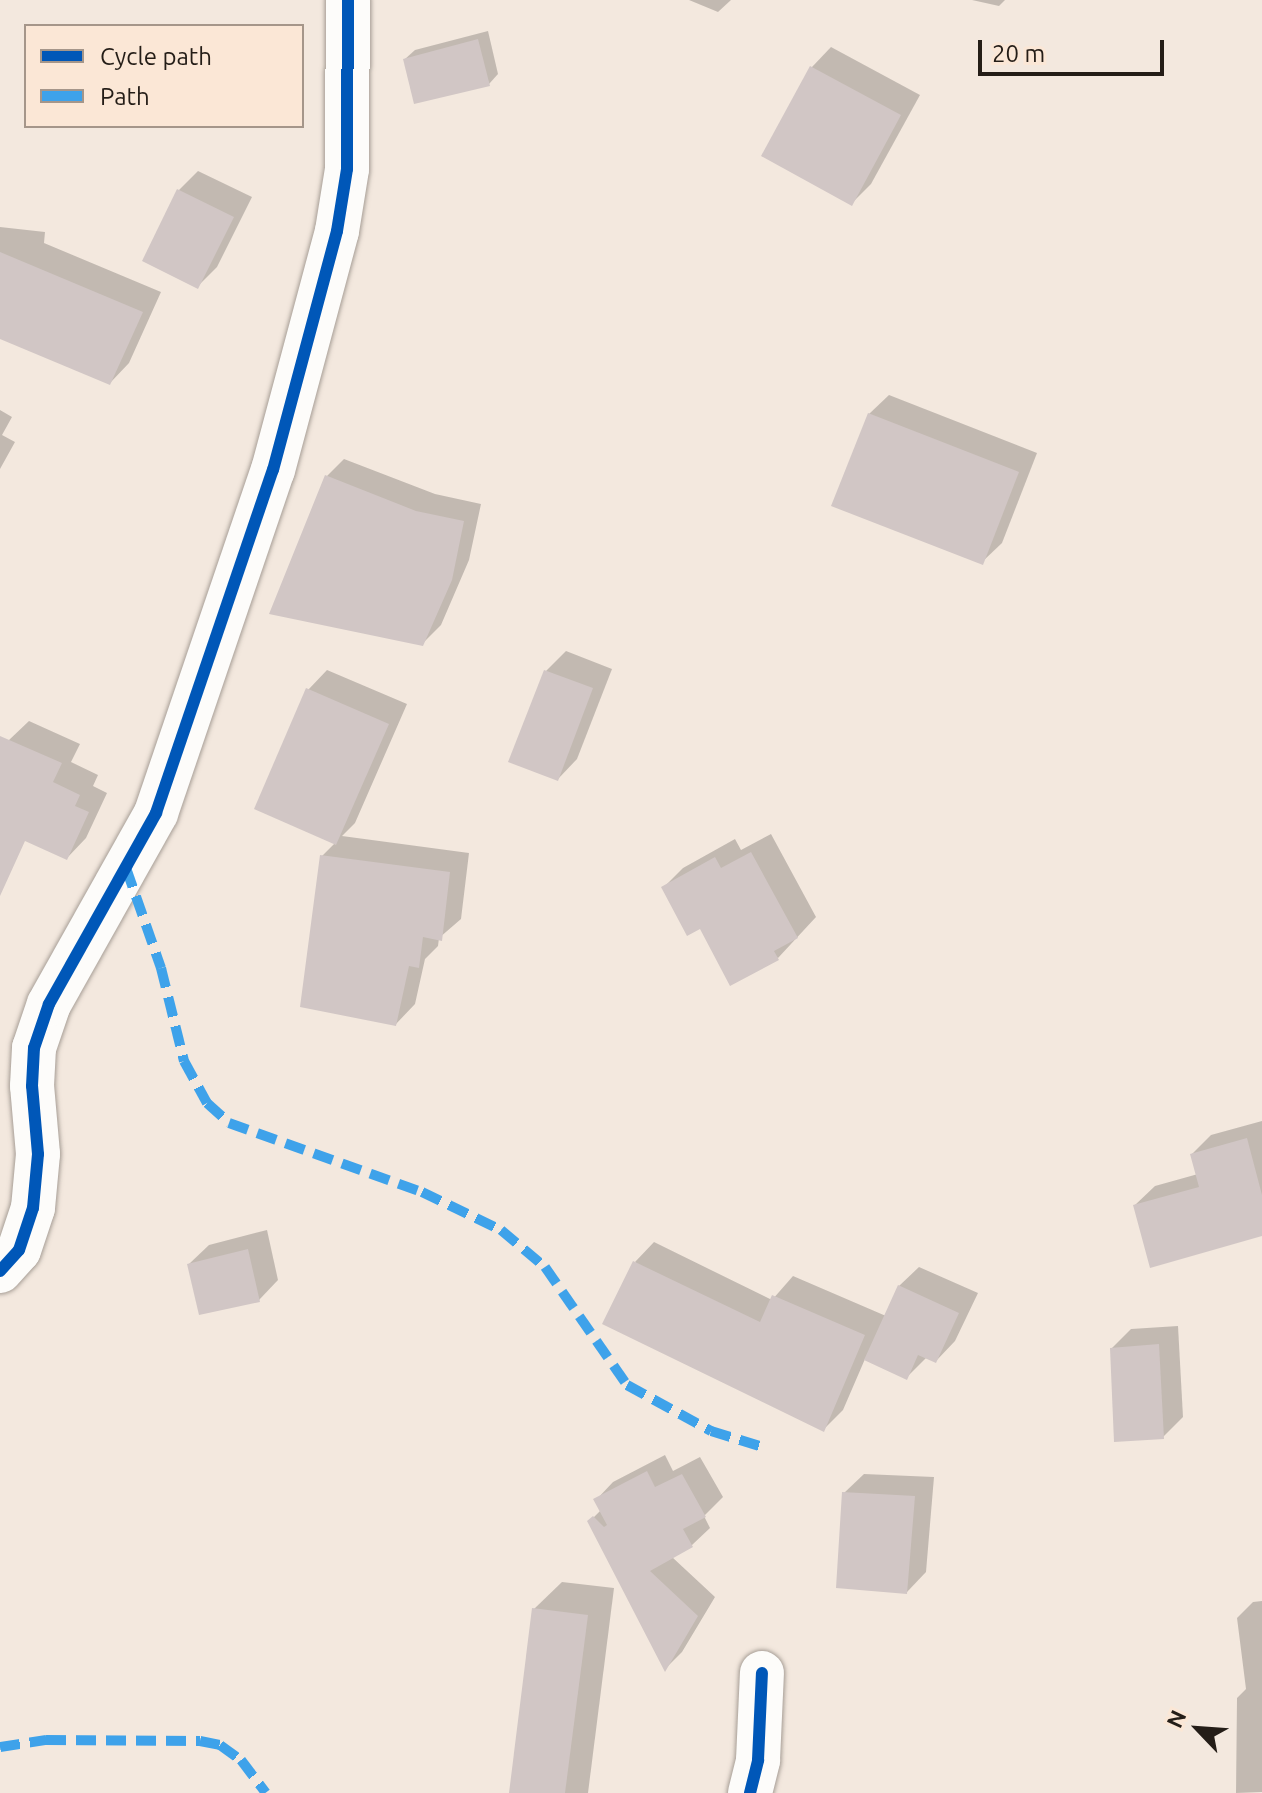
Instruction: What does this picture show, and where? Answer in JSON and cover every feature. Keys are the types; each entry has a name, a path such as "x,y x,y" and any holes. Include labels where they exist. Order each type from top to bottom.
{"street":[{"path":"0,1271 19,1250 33,1208 38,1154 32,1086 34,1048 49,1004 156,813 273,470 337,231 347,169 348,0"},
{"path":"750,1793 758,1760 762,1673"}],"building":[{"path":"478,39 490,86 414,104 403,59"},
{"path":"810,66 901,115 852,206 761,156"},
{"path":"177,189 234,217 198,289 142,261"},
{"path":"0,252 143,312 110,385 0,339"},
{"path":"868,413 1019,472 983,565 831,506"},
{"path":"325,475 416,511 464,521 452,580 423,646 269,614"},
{"path":"544,670 593,688 558,781 508,762"},
{"path":"306,688 389,724 336,845 254,809"},
{"path":"0,736 62,763 53,782 80,795 75,806 89,812 67,860 25,841 0,896"},
{"path":"751,852 798,938 774,951 779,960 730,986 700,929 687,936 661,887 715,857 721,868"},
{"path":"320,855 450,872 442,941 423,937 419,968 409,966 396,1026 300,1007"},
{"path":"1247,1138 1262,1195 1262,1236 1150,1268 1133,1205 1199,1187 1190,1154"},
{"path":"248,1249 260,1302 199,1315 187,1264"},
{"path":"633,1261 760,1322 772,1295 865,1335 824,1432 602,1324"},
{"path":"898,1285 959,1313 936,1363 918,1355 907,1380 864,1360"},
{"path":"1159,1344 1164,1439 1114,1442 1110,1348"},
{"path":"647,1471 655,1487 682,1474 706,1517 683,1529 693,1547 650,1571 698,1616 665,1672 587,1521 593,1516 604,1527 607,1525 593,1499"},
{"path":"842,1492 915,1496 907,1594 836,1588"},
{"path":"532,1608 588,1615 565,1793 509,1793"}],"marked path":[{"path":"126,868 161,968 184,1061 207,1103 229,1123 422,1192 501,1230 545,1267 627,1385 711,1431 766,1448"},
{"path":"0,1747 46,1740 200,1741 220,1745 241,1760 266,1793"}],"cycle path":[{"path":"0,1271 19,1250 33,1208 38,1154 32,1086 34,1048 49,1004 156,813 273,470 337,231 347,169 348,0"},
{"path":"750,1793 758,1760 762,1673"}]}
